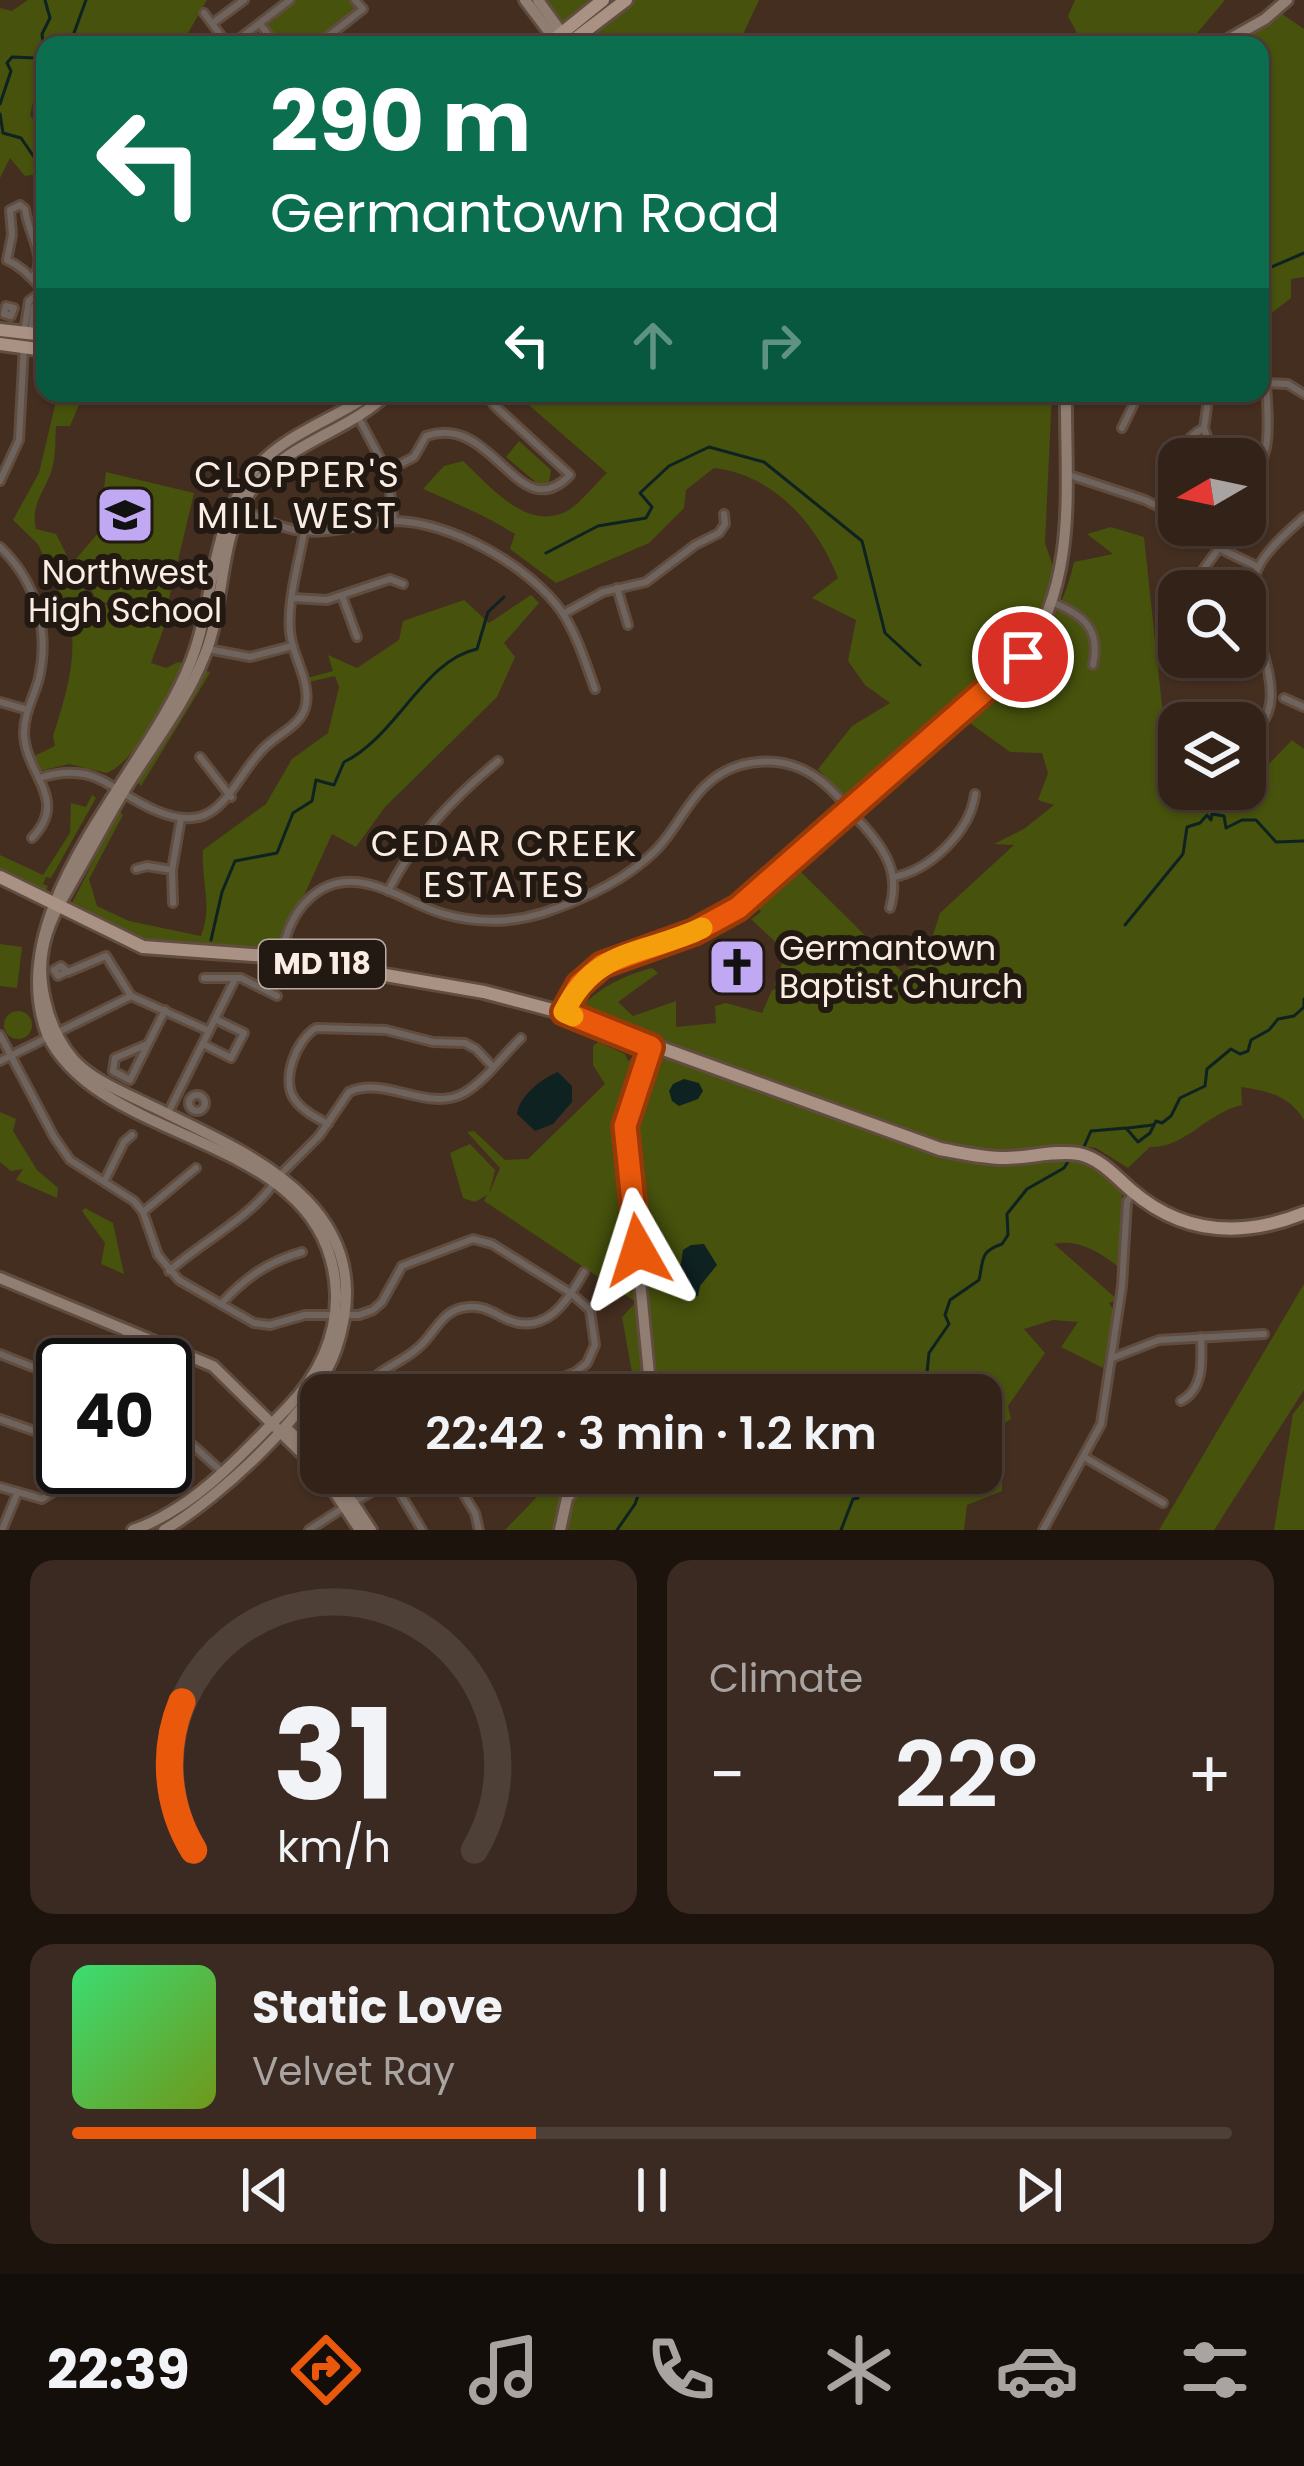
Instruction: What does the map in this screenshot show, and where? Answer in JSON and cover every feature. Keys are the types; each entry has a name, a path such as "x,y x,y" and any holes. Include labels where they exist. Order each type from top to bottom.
{"main road":[{"path":"566,36 603,0"},
{"path":"569,36 626,0"},
{"path":"0,330 31,338"},
{"path":"0,344 31,338"},
{"name":"MD 118","path":"0,877 143,947 281,957 484,992 564,1012 940,1149 1001,1158 1063,1153 1092,1158 1179,1221 1212,1230 1256,1227 1304,1213"}],"street":[{"path":"212,24 233,3 244,0"},
{"path":"329,36 363,10 355,0"},
{"path":"525,0 555,36"},
{"path":"538,0 557,36"},
{"path":"1237,36 1287,0"},
{"path":"242,36 287,1"},
{"path":"203,13 222,36"},
{"path":"260,23 269,36"},
{"path":"36,249 28,234 25,208 10,210 12,235 3,261 36,282"},
{"path":"32,278 36,274"},
{"path":"0,481 19,440 31,338 28,316 36,293"},
{"path":"15,312 28,316"},
{"path":"1269,382 1288,384 1304,394"},
{"path":"355,411 364,402"},
{"path":"133,1530 152,1527 186,1503 295,1415 330,1366 343,1267 320,1215 278,1177 165,1118 73,1059 38,1012 31,966 34,941 119,789 193,685 236,506 257,466 272,453 372,402"},
{"path":"387,471 414,457 426,436 435,433 475,439 533,490 548,491 570,475 492,402"},
{"path":"564,1012 594,970 694,932 738,908 1013,668 1043,628 1063,563 1066,402"},
{"path":"1122,428 1134,402"},
{"path":"1206,438 1208,402"},
{"path":"1265,402 1266,452"},
{"path":"355,411 387,471 394,521"},
{"path":"1190,438 1204,428"},
{"path":"1066,474 1158,506"},
{"path":"236,506 304,532 394,521 461,535 524,575 563,614 595,689"},
{"path":"563,614 593,596 646,582 695,545 711,541 725,524 724,514"},
{"path":"1258,570 1304,517"},
{"path":"39,778 81,771 156,811 182,818 217,809 231,797 265,746 306,710 306,688 292,646 293,598 304,532"},
{"path":"1216,546 1258,567"},
{"path":"0,548 28,582 39,612 41,662 25,742 48,817 32,838"},
{"path":"1203,570 1219,548"},
{"path":"293,598 316,601 342,596 379,580 403,584"},
{"path":"617,588 628,625"},
{"path":"342,596 357,637"},
{"path":"1054,603 1089,623 1095,646 1093,664"},
{"path":"1266,639 1276,654"},
{"path":"202,647 250,657 292,646"},
{"path":"1266,723 1284,698 1284,686"},
{"path":"1284,698 1304,707"},
{"path":"0,701 28,710"},
{"path":"200,757 231,797"},
{"path":"388,891 430,823 498,761"},
{"path":"281,957 292,917 314,893 346,882 388,891 469,920 501,921 553,910 632,870 665,841 709,782 748,763 778,762 800,768 826,785 884,850 894,877 890,908"},
{"path":"894,877 920,869 942,850 974,807 975,794"},
{"path":"173,903 172,870 182,818"},
{"path":"136,869 172,870"},
{"path":"64,973 106,956 131,996 209,1031"},
{"path":"204,978 235,979 277,996"},
{"path":"165,1118 235,979"},
{"path":"0,1061 131,996"},
{"path":"148,1044 116,1058 113,1071 130,1080 148,1044 165,1010"},
{"path":"202,1044 231,1058 244,1033 215,1019"},
{"path":"328,1124 296,1102 289,1087 302,1039 316,1028 386,1030 433,1042 465,1043 492,1066"},
{"path":"0,1035 61,1150 87,1173 126,1193 143,1212 158,1255 169,1271 220,1304 261,1325 305,1315 359,1315 378,1307 408,1263 473,1239 492,1244 572,1294 593,1318 595,1346 587,1363 568,1374"},
{"path":"169,1271 251,1209 328,1124 343,1096 358,1088 452,1097 468,1091 521,1038"},
{"path":"649,1374 625,1126 651,1047"},
{"path":"181,1087 194,1096"},
{"path":"105,1180 132,1135"},
{"path":"143,1212 196,1168"},
{"path":"1043,1530 1102,1424 1122,1286 1127,1202 1133,1192"},
{"path":"220,1304 251,1274 302,1252"},
{"path":"380,1374 421,1346 452,1312 478,1307 508,1320 534,1324 559,1312 584,1273"},
{"path":"0,1278 213,1366 300,1449"},
{"path":"164,1530 190,1512 280,1427 314,1377 339,1314"},
{"path":"124,1338 128,1330"},
{"path":"1112,1358 1150,1342 1264,1334"},
{"path":"1181,1401 1190,1396 1198,1381 1201,1337"},
{"path":"0,1354 36,1368"},
{"path":"295,1415 294,1428 300,1439"},
{"path":"0,1419 36,1432"},
{"path":"280,1427 300,1439"},
{"path":"192,1445 221,1471"},
{"path":"1086,1458 1163,1503"},
{"path":"0,1486 35,1500 51,1494"},
{"path":"2,1530 17,1494"},
{"path":"341,1494 371,1530"},
{"path":"344,1494 360,1530"},
{"path":"309,1530 365,1494"},
{"path":"400,1494 422,1530"},
{"path":"464,1494 479,1530"},
{"path":"560,1530 571,1494"}],"green space":[{"path":"28,0 207,0 186,36 36,36 36,97 30,115 36,124 36,174 25,176 10,158 0,178 0,8 12,11"},
{"path":"291,0 355,0 363,9 328,36 269,36 260,23"},
{"path":"546,0 593,0 563,24"},
{"path":"623,0 759,0 742,36 577,36"},
{"path":"1075,0 1225,0 1195,36 1078,36 1068,16"},
{"path":"1282,14 1304,29 1304,277 1291,279 1291,298 1269,315 1269,36 1249,36"},
{"path":"56,402 80,402 70,426 56,426 53,464 37,505 36,529 56,534 90,601 167,619 151,663 166,668 178,662 187,664 140,742 106,773 69,764 36,772 30,758 55,746 53,736 72,652 64,603 39,611 37,605 62,598 38,544 13,520 39,473"},
{"path":"525,402 1052,402 1045,543 1054,569 1040,616 1013,656 850,804 818,769 852,726 890,703 865,685 848,661 856,620 812,598 838,578 805,521 774,492 714,468 686,490 684,508 649,543 556,583 510,549 515,534 423,489 444,466 463,461 508,502 549,516 574,506 607,473"},
{"path":"519,441 551,470 549,482 539,485 506,457"},
{"path":"106,472 194,493 166,611 97,601 75,560 99,532"},
{"path":"1111,527 1144,537 1162,702 1158,702 1158,810 1266,810 1266,765 1292,740 1304,749 1304,1120 1284,1100 1241,1087 1242,1105 1174,1142 1150,1147 1128,1168 1096,1148 1075,1146 1069,1154 1097,1165 1122,1188 1122,1270 1090,1249 1054,1244 1118,1300 1109,1303 1115,1312 1103,1368 1061,1347 1078,1322 1053,1320 1024,1329 1045,1353 1008,1406 1011,1419 1002,1424 1002,1374 632,1374 622,1317 636,1302 484,1201 487,1195 475,1202 463,1198 450,1153 470,1144 495,1170 489,1194 500,1168 467,1132 474,1131 505,1160 528,1159 605,1084 593,1065 593,1046 598,1042 625,1054 628,1061 644,1047 641,1036 581,1007 622,978 652,968 658,973 618,1002 633,1016 676,1001 676,1027 716,1023 715,1006 726,1003 762,1013 772,990 780,988 774,986 786,952 751,919 761,912 756,905 800,871 904,974 933,935 940,913 1014,845 994,844 1024,829 1054,805 1038,800 1048,773 1042,753 1010,752 967,721 1033,650 1058,609 1074,562 1113,554 1087,534","holes":["924,1138 1002,1151 1005,1161 923,1148"]},
{"path":"531,595 539,603 504,643 515,657 497,697 385,807 356,847 332,834 302,900 283,927 277,953 128,941 130,932 71,905 119,811 123,815 89,879 97,906 129,921 201,936 206,904 203,850 266,804 292,759 328,733 339,687 335,676 304,683 303,679 333,671 328,655 357,668 399,640 403,621 464,600 489,623"},
{"path":"205,669 210,673 141,786 138,782"},
{"path":"92,795 96,798 51,878 46,877 45,893 0,873 0,855 43,875 70,833 71,803 86,807"},
{"path":"0,944 22,947 17,988 0,986"},
{"path":"18,1011 28,1015 32,1025 28,1035 18,1039 8,1035 4,1025 8,1015"},
{"path":"0,1112 16,1119 13,1131 37,1170 58,1188 57,1198 16,1180 23,1169 11,1171 0,1162"},
{"path":"85,1208 113,1223 124,1274 101,1264 105,1243 82,1211"},
{"path":"1304,1284 1304,1390 1214,1530 1159,1530"},
{"path":"1304,1400 1304,1530 1274,1530 1293,1414"},
{"path":"300,1418 300,1442 293,1434"},
{"path":"540,1494 994,1494 967,1505 964,1530 505,1530"}],"water":[{"path":"558,1072 572,1086 572,1102 553,1124 535,1131 517,1114 519,1107 532,1089"},
{"path":"684,1079 699,1083 703,1091 698,1099 679,1106 669,1091"},
{"path":"704,1244 717,1265 698,1296 687,1299 681,1283 670,1280 670,1272 681,1264 683,1250"}],"waterway":[{"path":"42,36 50,18 45,0"},
{"path":"74,36 86,0"},
{"path":"0,104 11,71 7,63 12,57 36,58"},
{"path":"0,114 3,133 21,138 36,160"},
{"path":"1269,268 1304,253"},
{"path":"546,553 598,526 646,518 652,507 640,493 669,466 709,447 764,462 862,541 885,633 920,665"},
{"path":"211,940 235,861 277,853 293,813 312,801 316,780 334,785 344,762 379,735 425,683 458,656 477,649 488,612 504,597"},
{"path":"1125,925 1183,854 1187,827 1207,815 1211,820 1212,814 1224,816 1226,828 1242,820 1256,820 1276,842 1304,841"},
{"path":"1083,1149 1091,1131 1126,1128 1138,1142 1156,1121 1162,1123 1171,1116 1180,1098 1205,1086 1207,1069 1231,1049 1240,1054 1248,1051 1251,1040 1278,1019 1294,1016 1304,1007 1304,999"},
{"path":"1128,1128 1153,1125"},
{"path":"925,1374 929,1353 949,1324 945,1315 950,1300 979,1280 986,1253 1008,1235 1007,1214 1027,1189 1064,1168 1069,1160"},
{"path":"617,1530 639,1494"},
{"path":"841,1530 858,1494"}],"slow traffic":[{"path":"573,1016 564,1012 594,970 702,928"}],"place":[{"name":"Northwest High School","path":"125,515"},
{"name":"Germantown Baptist Church","path":"737,967"}],"district":[{"name":"CLOPPER'S MILL WEST","path":"298,494"},
{"name":"CEDAR CREEK ESTATES","path":"505,864"}],"route":[{"path":"638,1250 625,1126 651,1047 564,1012 579,985 612,960 694,932 738,908 1023,657"}]}
